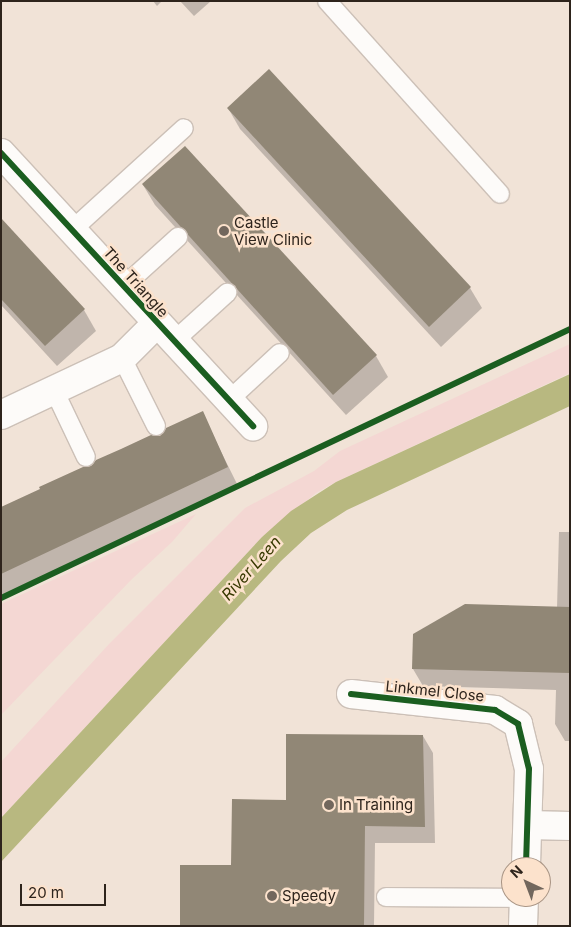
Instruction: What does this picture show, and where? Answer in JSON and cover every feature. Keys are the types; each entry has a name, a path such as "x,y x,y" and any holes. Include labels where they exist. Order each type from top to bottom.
{"street":[{"name":"The Triangle","path":"1,153 253,426"},
{"name":"The Triangle","path":"1,415 122,358 165,332"},
{"name":"Linkmel Close","path":"351,694 495,710 518,724 529,770 526,857"},
{"path":"528,825 570,826"},
{"path":"523,926 524,907"}],"lane":[{"path":"327,1 500,194"},
{"path":"72,230 184,128"},
{"path":"124,286 178,237"},
{"path":"165,332 227,293"},
{"path":"229,400 280,352"},
{"path":"122,358 156,426"},
{"path":"54,390 86,458"},
{"path":"386,897 501,897"}],"shaded area":[{"path":"570,344 570,373 336,482 316,493 262,537 1,818 1,762 109,644 245,508 314,471 340,451"},
{"path":"196,514 172,542 131,580 1,715 1,604"}],"water":[{"name":"River Leen","path":"570,374 570,406 347,510 311,533 281,561 1,862 1,818 262,537 291,511 336,482"}],"building":[{"path":"269,69 471,287 429,327 227,108"},
{"path":"185,146 377,355 333,395 142,184"},
{"path":"1,218 85,309 45,346 1,299"},
{"path":"203,411 228,467 1,574 1,507 40,489 39,487 83,467 91,466 96,460 151,435 160,436 166,428"},
{"path":"465,604 570,607 570,673 412,669 413,634"},
{"name":"In Training","path":"286,734 423,735 425,827 365,826 364,926 180,926 180,865 231,865 232,799 286,800"}],"cycle path":[{"path":"1,153 253,426"},
{"path":"1,598 570,329"},
{"path":"351,694 495,710 518,724 529,769 526,857"}],"place":[{"name":"Castle View Clinic","path":"224,231"},
{"name":"In Training","path":"329,805"},
{"name":"Speedy","path":"272,896"}]}
